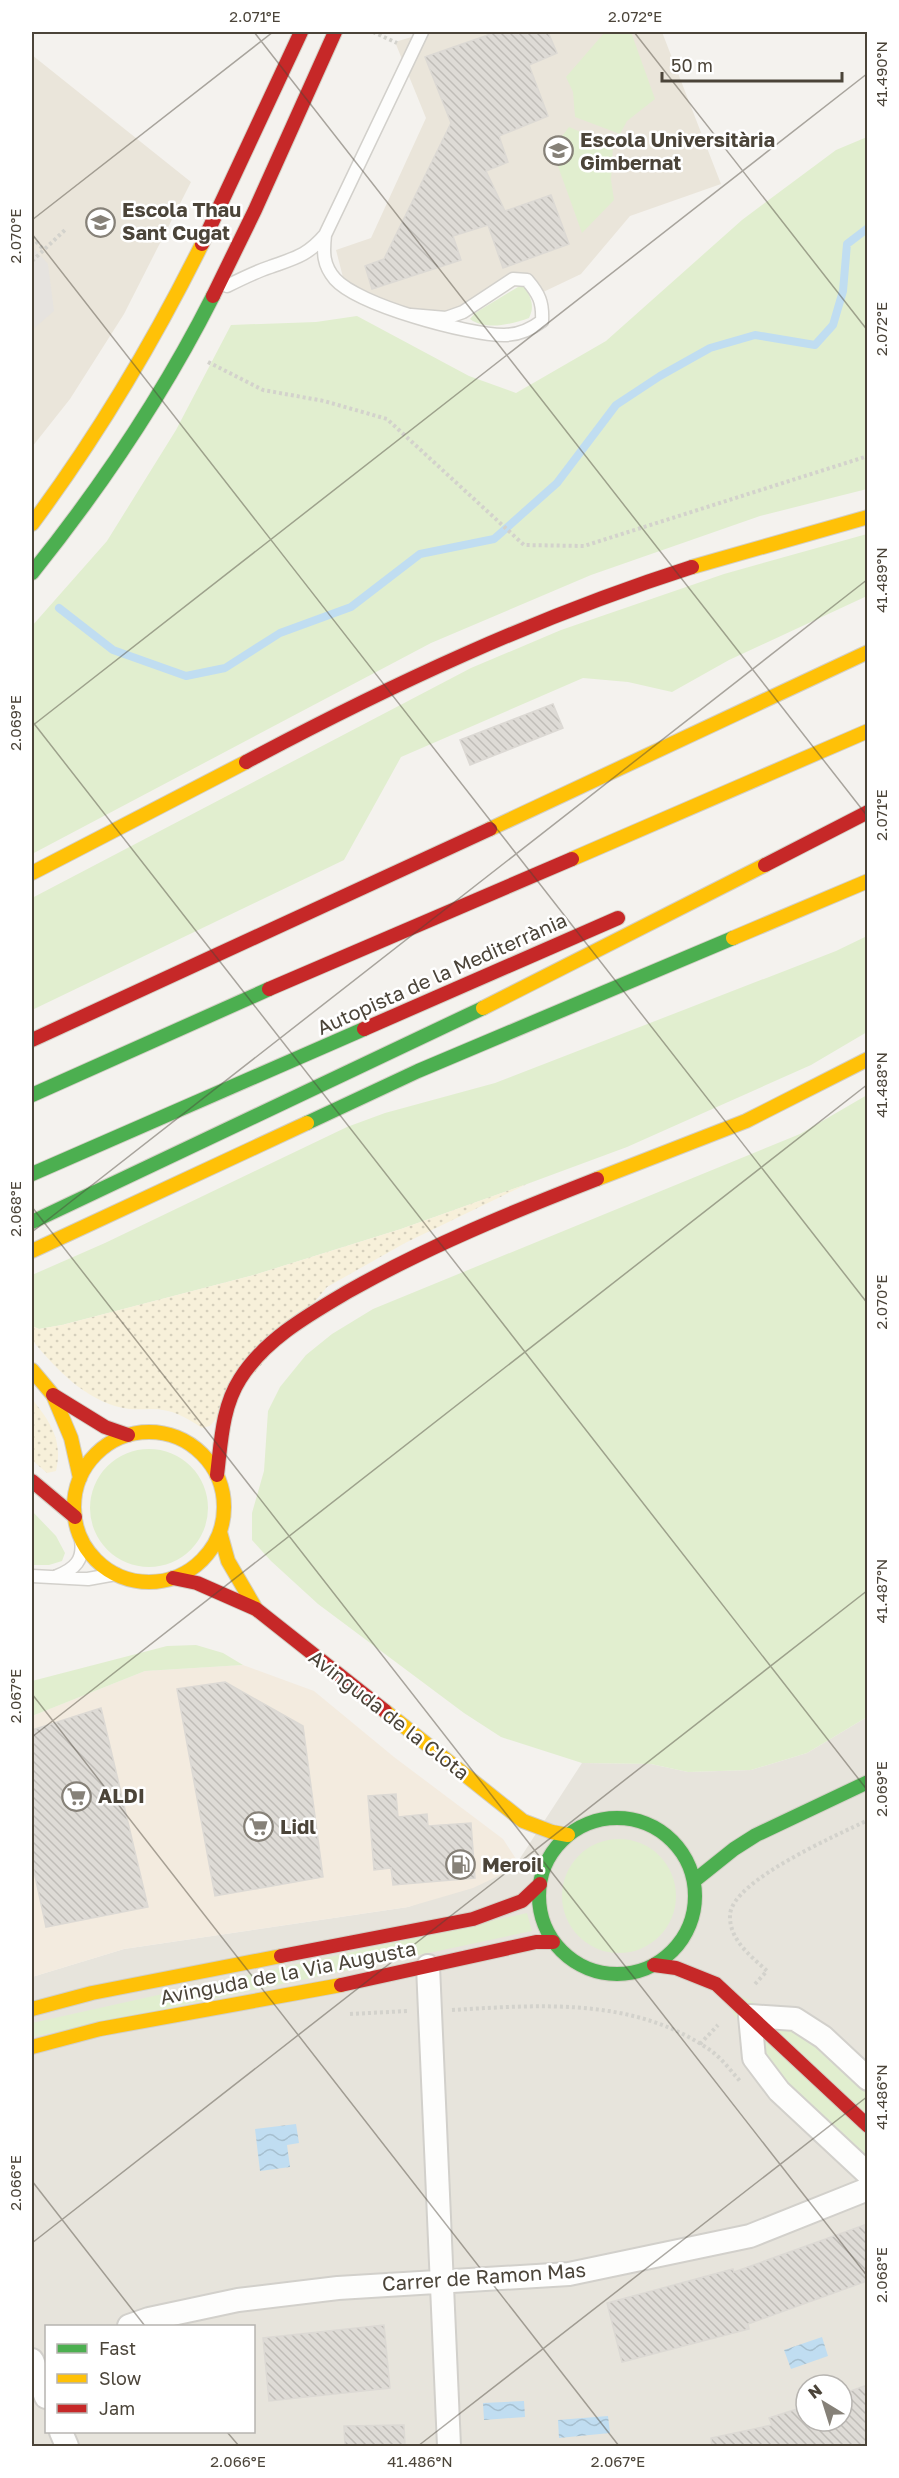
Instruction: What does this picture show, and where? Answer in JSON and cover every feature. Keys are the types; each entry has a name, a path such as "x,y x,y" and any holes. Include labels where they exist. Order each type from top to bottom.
{"main road":[{"path":"32,524 91,444 149,350 225,199 301,32"},
{"path":"32,573 115,464 166,382 215,291 335,32"},
{"path":"32,873 387,690 476,648 562,612 644,582 717,558 867,517"},
{"path":"32,1040 405,869 867,652"},
{"path":"32,1095 254,995 867,731"},
{"path":"696,884 867,811"},
{"path":"32,1222 524,989 867,811"},
{"path":"32,1251 418,1071 867,881"},
{"name":"Autopista de la Mediterrània","path":"32,1174 632,912"},
{"path":"217,1475 225,1414 240,1379 268,1346 314,1312 385,1271 450,1239 514,1211 746,1121 800,1096 867,1059"},
{"path":"32,1370 53,1395 105,1427 128,1435"},
{"path":"53,1395 70,1438 80,1478"},
{"path":"144,1432 160,1433 184,1441 203,1455 217,1475 224,1507 220,1532 211,1549 198,1563 173,1578 150,1582 116,1574 96,1560 81,1540 75,1517 74,1500 80,1478 99,1451 113,1442 128,1435 144,1432"},
{"path":"32,1481 75,1517"},
{"name":"Avinguda de la Clota","path":"220,1532 228,1562 256,1609"},
{"name":"Avinguda de la Clota","path":"173,1578 197,1583 256,1609 523,1821 552,1832 568,1835"},
{"path":"694,1881 734,1849 756,1835 867,1782"},
{"path":"619,1817 649,1824 674,1842 689,1864 694,1881 695,1909 688,1929 677,1947 654,1965 630,1973 604,1973 579,1964 553,1942 541,1915 542,1850 596,1821 619,1817"},
{"name":"Avinguda de la Clota","path":"523,1821 542,1850"},
{"path":"714,1843 756,1835"},
{"path":"674,1842 693,1844"},
{"name":"Avinguda de la Via Augusta","path":"32,2008 92,1993 473,1919 522,1902 540,1884"},
{"path":"688,1929 697,1945"},
{"name":"Avinguda de la Via Augusta","path":"32,2047 100,2029 428,1966 536,1942 553,1942"},
{"path":"706,1963 716,1984 867,2126"},
{"path":"654,1965 676,1968 716,1984"}],"street":[{"path":"428,1966 449,2446"},
{"path":"867,2079 823,2037 795,2019 743,2010 754,2058 779,2091 867,2174"},
{"name":"Carrer de Ramon Mas","path":"132,2325 149,2319 238,2300 338,2288 569,2274 750,2236 867,2189"},
{"path":"32,2361 45,2394"}],"lane":[{"path":"411,315 446,318 455,315 513,279 527,280 539,294 543,307 542,321 528,332 504,335 430,323 346,289 325,264 323,255 326,236 422,32"},
{"path":"215,291 268,267 297,259 313,249 326,236"},
{"path":"53,1577 77,1565 81,1557 81,1540"},
{"path":"32,1576 88,1579 116,1574"}],"path":[{"path":"373,32 413,50"},
{"path":"32,261 66,230"},
{"path":"32,237 44,250"},
{"path":"207,362 263,390 324,401 387,419 524,545 584,546 867,456"},
{"path":"344,2015 564,2005 609,2010 651,2020 700,2044 743,2010 767,1971 738,1942 732,1928 730,1913 740,1893 760,1877 814,1846 867,1820"}],"shaded area":[{"name":"Escola Universitària Gimbernat","path":"428,32 662,32 721,184 630,216 581,274 539,294 513,279 431,323 346,289 336,250 371,238 426,118 395,42"},
{"name":"Escola Thau Sant Cugat","path":"32,55 191,182 124,314 70,399 32,447"},
{"path":"32,246 48,264 54,311 32,330"},
{"path":"243,1665 314,1691 394,1757 503,1839 518,1862 513,1869 473,1888 408,1907 124,1949 32,1977 32,1716 145,1671"},
{"path":"867,1717 867,2446 32,2446 32,1977 124,1949 408,1907 513,1869 582,1763 651,1764 688,1772 751,1770 807,1753"}],"green space":[{"path":"605,32 631,32 655,99 627,121 620,134 575,117 573,92 566,77"},
{"path":"569,127 613,146 611,180 614,200 582,233 550,144 563,135"},
{"path":"867,137 867,489 760,516 591,575 431,643 32,854 32,626 107,541 176,430 231,325 316,322 357,316 469,376 516,393 606,341 742,220 836,150"},
{"path":"518,287 525,287 530,298 532,310 529,318 491,326 476,323 470,319 475,313"},
{"path":"867,534 867,596 729,660 672,692 628,682 583,678 401,757 344,860 32,1010 32,898 471,668 561,630 724,574"},
{"path":"867,936 867,1032 811,1065 627,1147 401,1229 254,1275 62,1325 39,1329 32,1326 32,1275 105,1243 347,1127 385,1113 495,1083 836,951"},
{"path":"867,1095 867,1717 807,1753 751,1770 688,1772 651,1764 582,1763 501,1737 464,1713 318,1604 271,1561 252,1540 252,1513 264,1471 268,1411 280,1387 306,1355 332,1334 373,1309 800,1134"},
{"path":"149,1449 160,1450 182,1459 198,1475 207,1497 207,1519 198,1541 182,1557 160,1566 149,1567 138,1566 116,1557 100,1541 91,1519 90,1508 91,1497 100,1475 116,1459 138,1450"},
{"path":"32,1511 56,1536 65,1553 62,1561 49,1565 32,1565"},
{"path":"196,1645 223,1653 243,1665 145,1671 32,1716 32,1681 167,1646"},
{"path":"619,1839 641,1843 660,1855 672,1874 676,1896 672,1918 660,1937 641,1949 619,1953 597,1949 578,1937 566,1918 562,1896 566,1874 578,1855 597,1843"},
{"path":"527,1913 532,1931 32,2037 32,2023"},
{"path":"716,1984 823,2037 867,2079 867,2176 779,2090"}],"sand":[{"path":"527,1184 405,1243 327,1287 210,1426 202,1428 166,1410 126,1409 96,1398 72,1382 32,1340 32,1326 39,1329 62,1325 254,1275 401,1229"},
{"path":"32,1399 54,1432 58,1450 56,1471 47,1473 32,1460"}],"water":[{"path":"296,2124 299,2143 287,2145 290,2167 260,2171 255,2129"},
{"path":"822,2337 828,2356 791,2369 784,2350"},
{"path":"524,2401 525,2417 484,2420 483,2403"},
{"path":"608,2416 610,2433 559,2438 558,2420"}],"building":[{"path":"490,32 548,32 557,53 529,65 548,116 499,136 508,162 486,171 505,211 551,195 569,244 503,268 488,225 453,236 461,260 372,289 365,266 384,259 451,123 425,57 488,35"},
{"path":"553,704 563,728 470,765 460,740"},
{"name":"Lidl","path":"225,1682 303,1726 323,1877 215,1896 177,1689"},
{"name":"ALDI","path":"101,1708 148,1907 46,1927 32,1862 32,1730"},
{"path":"396,1794 398,1817 427,1814 428,1826 471,1823 475,1878 393,1885 391,1868 374,1870 368,1796"},
{"path":"867,2224 867,2281 748,2324 749,2329 622,2362 607,2303 733,2269 734,2272"},
{"path":"384,2325 390,2388 269,2401 263,2338"},
{"path":"867,2385 867,2446 712,2446 711,2438 772,2425 769,2418 794,2410 794,2433 854,2433 854,2390"},
{"path":"404,2425 405,2446 345,2446 344,2426"}],"waterway":[{"path":"59,608 113,650 186,676 225,668 280,633 351,607 420,554 494,539 557,483 616,405 660,376 710,348 755,335 815,345 833,325 843,291 847,244 868,228"}],"traffic: fast":[{"path":"32,573 130,439 194,333 213,296"},
{"path":"307,1123 418,1071 733,938"},
{"path":"32,1095 269,989"},
{"path":"32,1222 483,1008"},
{"path":"32,1174 364,1029"},
{"path":"694,1881 734,1849 756,1835 868,1782"},
{"path":"617,1818 632,1819 647,1824 672,1841 689,1866 694,1881 695,1896 694,1911 689,1926 672,1951 647,1968 632,1973 617,1974 602,1973 587,1968 562,1951 545,1926 540,1911 539,1896 540,1881 545,1866 562,1841 587,1824 602,1819 617,1818"}],"traffic: slow":[{"path":"32,524 80,457 123,388 202,244"},
{"path":"692,567 868,517"},
{"path":"490,829 868,652"},
{"path":"572,859 868,731"},
{"path":"32,873 246,762"},
{"path":"483,1008 765,865"},
{"path":"733,938 868,881"},
{"path":"597,1179 746,1121 868,1059"},
{"path":"32,1251 307,1123"},
{"path":"32,1370 53,1395 71,1438 80,1478"},
{"path":"149,1432 178,1438 202,1454 218,1478 224,1507 218,1536 202,1560 178,1576 149,1582 120,1576 96,1560 80,1536 74,1507 80,1478 96,1454 120,1438 149,1432"},
{"path":"220,1532 228,1561 256,1609"},
{"path":"385,1711 523,1821 552,1832 568,1835"},
{"path":"32,2009 92,1993 281,1956"},
{"path":"32,2047 100,2029 341,1985"}],"traffic: jam":[{"path":"202,244 301,32"},
{"path":"213,296 255,210 335,32"},
{"path":"246,762 354,706 464,654 577,608 692,567"},
{"path":"765,865 868,812"},
{"path":"32,1040 490,829"},
{"path":"269,989 572,859"},
{"path":"364,1029 618,918"},
{"path":"217,1475 223,1426 234,1390 250,1365 289,1329 349,1291 440,1244 597,1179"},
{"path":"53,1395 105,1427 128,1435"},
{"path":"32,1481 75,1517"},
{"path":"173,1578 197,1583 256,1609 385,1711"},
{"path":"281,1956 473,1919 522,1901 540,1884"},
{"path":"341,1985 536,1942 553,1942"},
{"path":"654,1965 676,1968 716,1984 868,2126"}],"place":[{"name":"Escola Universitària Gimbernat","path":"559,151"},
{"name":"Escola Thau Sant Cugat","path":"101,222"},
{"name":"ALDI","path":"77,1796"},
{"name":"Lidl","path":"259,1827"},
{"name":"Meroil","path":"461,1865"}]}
